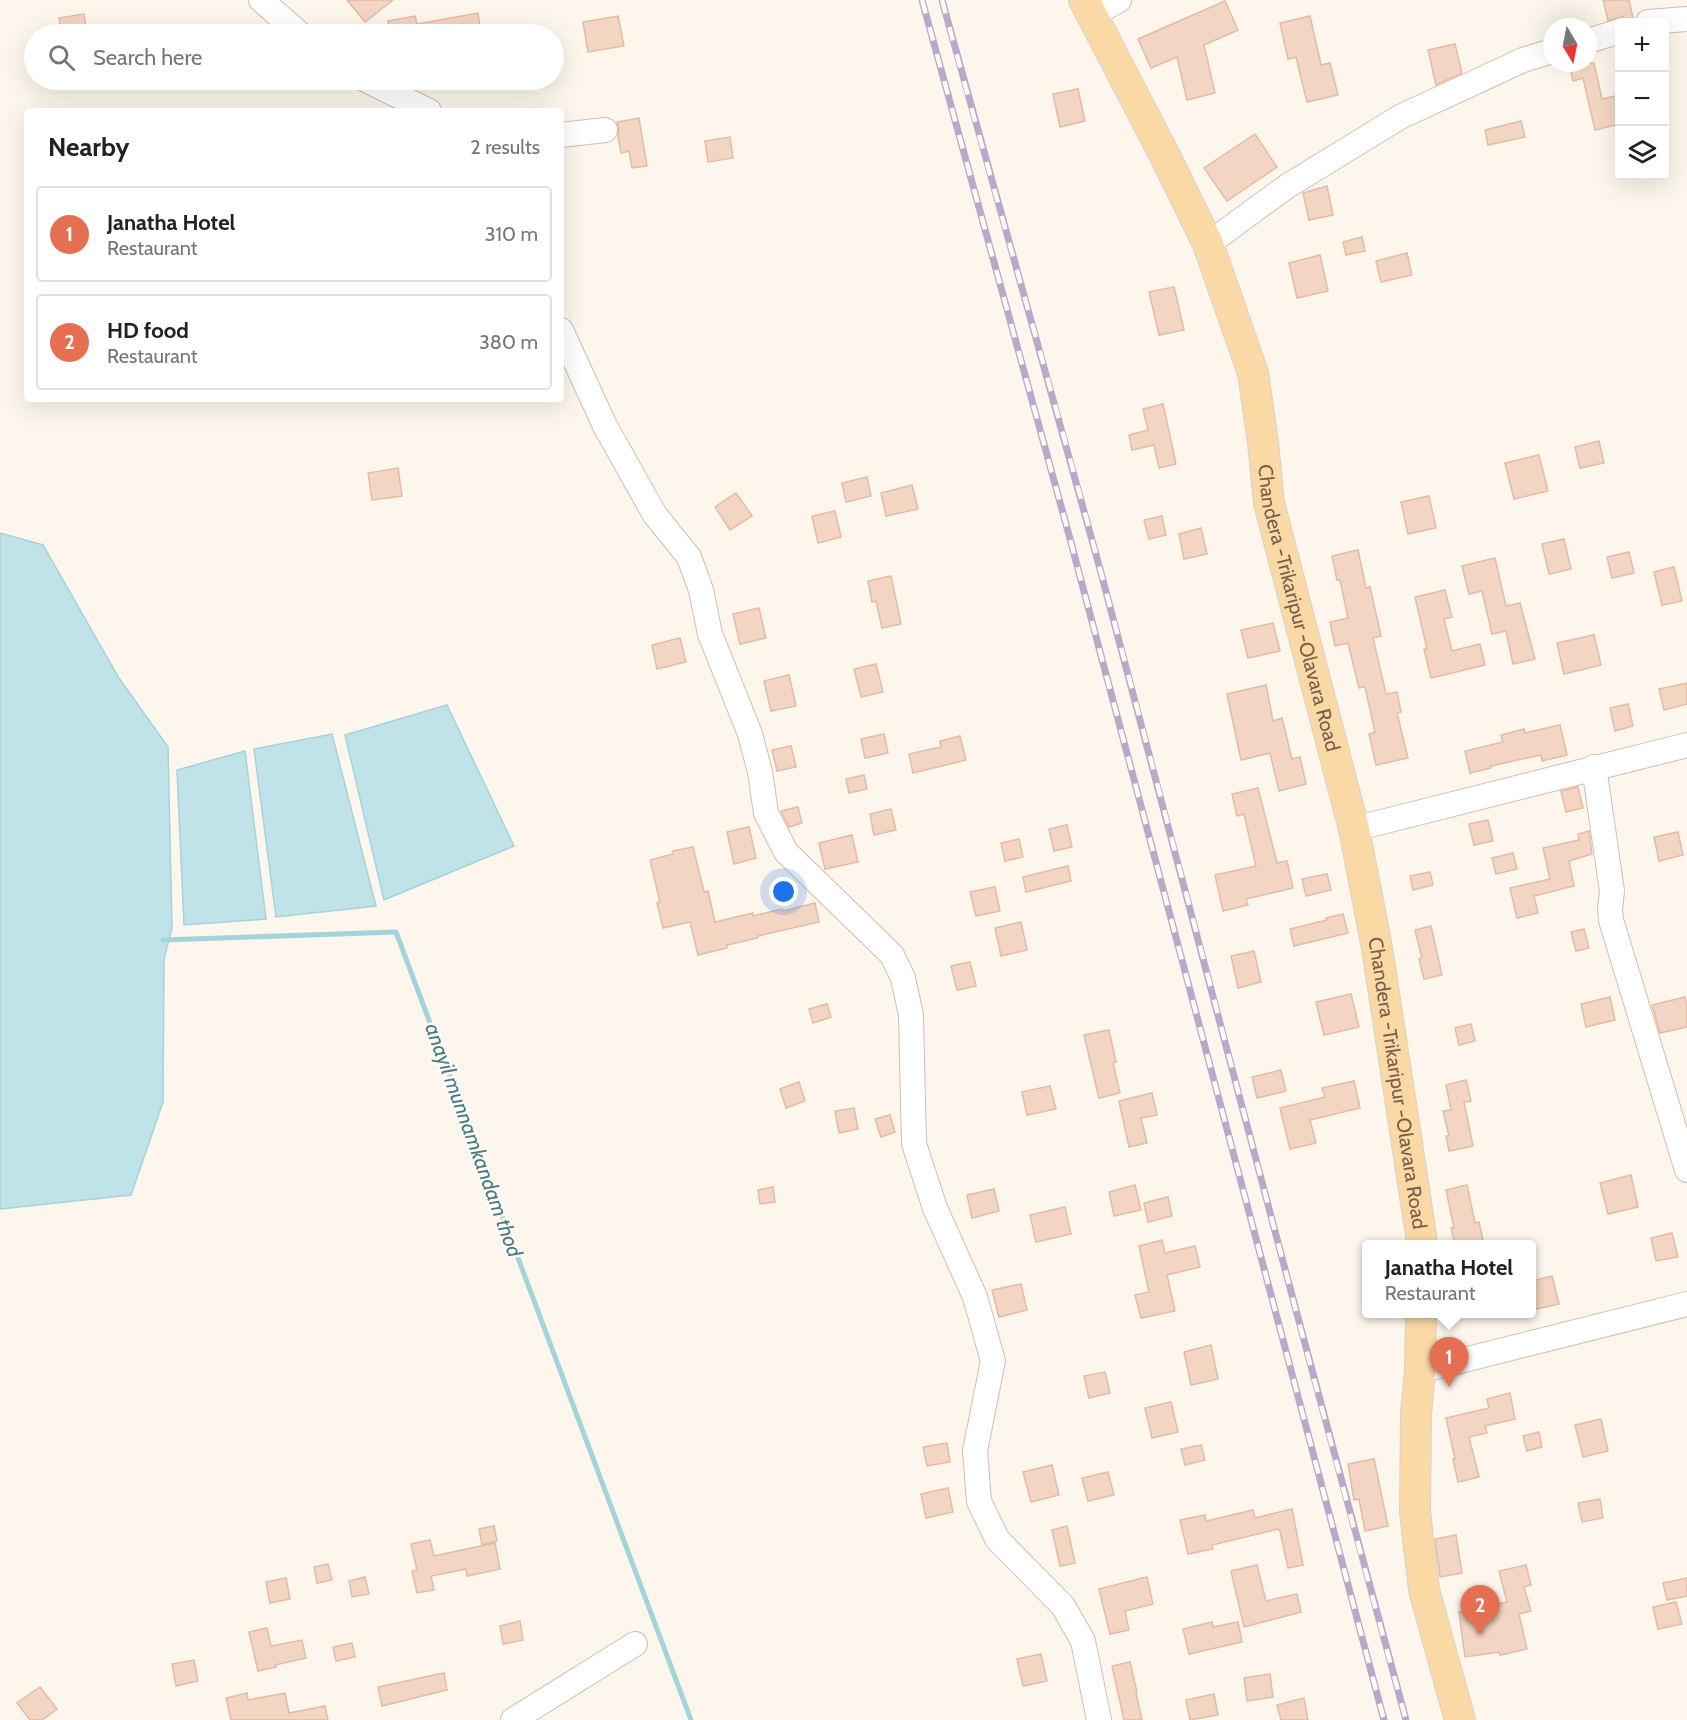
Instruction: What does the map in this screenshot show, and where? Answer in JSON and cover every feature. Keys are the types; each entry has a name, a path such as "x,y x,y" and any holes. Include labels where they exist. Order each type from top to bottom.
{"main road":[{"name":"Chandera -Trikaripur -Olavara Road","path":"1089,8 1208,244 1252,373 1263,443 1269,503 1354,829 1377,948 1420,1240"},
{"path":"1421,1318 1416,1414 1415,1512 1424,1590 1460,1720"}],"street":[{"path":"261,0 289,24"},
{"path":"1089,8 1119,0"},
{"path":"1669,20 1687,18"},
{"path":"1597,37 1615,32"},
{"path":"1208,244 1286,188 1400,117 1523,60 1543,54"},
{"path":"386,90 423,108"},
{"path":"564,135 605,130"},
{"path":"564,337 605,426 655,515 689,556 701,590 710,634 750,734 760,772 766,813 786,852 892,955 903,978 911,1015 914,1144 935,1208 975,1297 993,1361 975,1451 979,1501 997,1539 1063,1606 1083,1641 1100,1720"},
{"path":"1354,829 1687,745"},
{"path":"1594,767 1612,891 1611,920 1687,1170"},
{"path":"1420,1371 1687,1304"},
{"path":"513,1720 634,1644"}],"water":[{"path":"0,533 43,545 119,678 168,747 172,928 164,959 163,1102 131,1195 0,1209"},
{"path":"447,705 514,846 384,900 345,735"},
{"path":"332,734 376,906 276,917 254,749"},
{"path":"245,751 266,919 184,925 177,770"}],"building":[{"path":"347,0 393,0 365,22"},
{"path":"1603,0 1629,0 1633,18 1608,20"},
{"path":"1225,1 1238,30 1204,45 1215,93 1187,100 1177,57 1151,68 1138,39"},
{"path":"478,13 480,24 417,24"},
{"path":"84,14 86,24 60,24 59,18"},
{"path":"415,16 417,24 388,24 388,21"},
{"path":"618,16 624,46 588,52 583,22"},
{"path":"1310,16 1321,65 1330,63 1338,95 1307,102 1296,57 1288,59 1280,23"},
{"path":"1455,44 1462,73 1436,85 1428,50"},
{"path":"1571,72 1596,72 1602,99 1615,96 1615,125 1595,130 1583,78 1573,81"},
{"path":"1078,89 1085,121 1060,127 1053,94"},
{"path":"639,118 647,166 632,168 629,151 621,153 617,122"},
{"path":"1521,121 1525,137 1488,145 1485,130"},
{"path":"1255,134 1277,167 1227,201 1204,168"},
{"path":"730,137 733,158 708,162 705,141"},
{"path":"1327,186 1333,215 1309,220 1303,193"},
{"path":"1362,237 1365,251 1346,255 1343,242"},
{"path":"1407,253 1412,275 1381,282 1376,261"},
{"path":"1320,255 1328,291 1297,298 1289,263"},
{"path":"1174,287 1184,330 1159,335 1149,292"},
{"path":"1163,404 1176,464 1159,468 1154,445 1132,450 1129,435 1148,430 1143,409"},
{"path":"1599,441 1604,463 1580,468 1575,447"},
{"path":"1539,455 1548,491 1514,499 1505,463"},
{"path":"398,468 402,496 372,500 368,473"},
{"path":"867,477 871,496 846,502 842,483"},
{"path":"912,485 918,509 886,516 881,493"},
{"path":"736,493 752,516 730,530 715,507"},
{"path":"1429,496 1436,528 1408,534 1401,502"},
{"path":"835,511 841,537 818,543 812,516"},
{"path":"1162,516 1166,535 1149,539 1144,520"},
{"path":"1201,528 1207,554 1184,559 1179,534"},
{"path":"1564,539 1571,569 1549,574 1542,544"},
{"path":"1358,550 1366,588 1370,587 1381,636 1373,638 1386,694 1397,692 1401,712 1397,713 1408,758 1376,765 1369,734 1375,732 1365,687 1359,688 1348,643 1335,646 1330,622 1348,618 1332,556"},
{"path":"1629,552 1634,573 1612,578 1607,557"},
{"path":"1495,558 1506,606 1520,603 1535,659 1513,664 1506,631 1492,634 1482,591 1469,594 1462,566"},
{"path":"1674,567 1682,601 1662,605 1654,572"},
{"path":"891,576 901,624 882,628 876,601 872,602 868,581"},
{"path":"1445,590 1452,617 1444,619 1452,651 1480,644 1485,665 1431,678 1415,597"},
{"path":"759,608 766,638 740,644 733,614"},
{"path":"1273,623 1280,651 1248,658 1241,630"},
{"path":"1594,635 1601,665 1564,674 1557,643"},
{"path":"680,638 686,662 657,669 652,645"},
{"path":"876,664 883,692 861,697 854,669"},
{"path":"789,675 796,706 771,711 764,681"},
{"path":"1687,683 1687,704 1664,710 1659,689"},
{"path":"1266,685 1273,721 1282,718 1292,759 1300,757 1306,784 1279,791 1270,753 1241,760 1227,694"},
{"path":"1628,704 1633,726 1615,731 1610,708"},
{"path":"1560,725 1567,755 1542,761 1541,755 1470,773 1465,751 1503,742 1501,735 1524,729 1525,733"},
{"path":"884,734 888,753 865,758 861,739"},
{"path":"960,736 966,760 913,773 909,754 941,747 940,741"},
{"path":"791,746 796,767 777,771 772,750"},
{"path":"864,775 867,789 849,793 846,779"},
{"path":"1578,787 1583,808 1566,812 1561,791"},
{"path":"1258,788 1277,863 1287,861 1293,888 1246,899 1248,905 1223,911 1215,875 1256,866 1244,814 1237,816 1232,794"},
{"path":"798,807 802,823 789,827 781,811"},
{"path":"891,809 896,830 874,835 870,814"},
{"path":"1488,820 1493,841 1474,845 1469,824"},
{"path":"1067,825 1072,847 1054,851 1049,829"},
{"path":"749,827 756,858 734,864 727,832"},
{"path":"1589,831 1592,854 1569,861 1574,886 1534,896 1538,913 1517,918 1510,888 1550,879 1543,848 1579,840 1578,834"},
{"path":"1678,832 1683,855 1659,861 1654,837"},
{"path":"852,835 858,862 825,869 819,843"},
{"path":"1019,839 1023,857 1005,861 1001,843"},
{"path":"693,847 704,892 708,891 715,922 753,913 753,916 782,909 783,911 815,903 819,922 758,936 758,938 727,945 727,948 698,955 690,922 663,928 657,903 660,902 650,860 673,854 673,851"},
{"path":"1513,853 1517,869 1496,874 1492,858"},
{"path":"1068,866 1071,881 1026,892 1023,877"},
{"path":"1430,872 1433,885 1413,890 1410,876"},
{"path":"1327,874 1331,890 1306,896 1302,879"},
{"path":"995,887 1000,911 976,916 970,892"},
{"path":"1343,914 1348,933 1294,946 1290,929"},
{"path":"1021,922 1027,950 1001,956 995,928"},
{"path":"1431,926 1442,975 1424,979 1419,959 1422,958 1415,930"},
{"path":"1584,929 1589,948 1576,951 1571,932"},
{"path":"1254,951 1261,982 1238,988 1231,956"},
{"path":"970,962 976,986 957,990 951,966"},
{"path":"1351,994 1359,1027 1324,1035 1316,1002"},
{"path":"1610,997 1615,1020 1586,1027 1581,1004"},
{"path":"1685,997 1687,1027 1660,1033 1652,1005"},
{"path":"827,1004 831,1017 813,1023 809,1009"},
{"path":"1471,1024 1475,1041 1459,1045 1455,1028"},
{"path":"1109,1030 1120,1093 1099,1098 1084,1035"},
{"path":"1281,1070 1286,1091 1257,1098 1252,1077"},
{"path":"1466,1080 1471,1101 1464,1102 1473,1146 1449,1151 1446,1136 1449,1136 1443,1111 1451,1110 1446,1085"},
{"path":"1354,1081 1360,1108 1310,1120 1316,1143 1290,1149 1280,1108 1325,1097 1322,1088"},
{"path":"799,1082 805,1101 786,1108 780,1089"},
{"path":"1050,1086 1056,1109 1027,1115 1022,1092"},
{"path":"1152,1093 1157,1115 1141,1118 1147,1143 1129,1147 1119,1101"},
{"path":"854,1108 858,1129 839,1133 835,1111"},
{"path":"890,1115 895,1132 881,1137 875,1119"},
{"path":"1631,1175 1638,1207 1608,1214 1600,1183"},
{"path":"1135,1185 1141,1210 1114,1216 1109,1192"},
{"path":"1467,1185 1475,1223 1479,1222 1483,1240 1454,1240 1451,1228 1454,1228 1446,1190"},
{"path":"773,1187 775,1202 760,1204 758,1190"},
{"path":"994,1189 999,1211 972,1218 967,1195"},
{"path":"1168,1197 1172,1216 1148,1222 1144,1203"},
{"path":"1065,1207 1071,1234 1036,1242 1030,1215"},
{"path":"1672,1233 1678,1257 1656,1261 1651,1238"},
{"path":"1162,1240 1165,1253 1195,1246 1200,1267 1167,1275 1175,1311 1141,1318 1135,1295 1149,1292 1139,1246"},
{"path":"1552,1276 1559,1304 1536,1309 1536,1280"},
{"path":"1021,1284 1027,1310 999,1317 992,1290"},
{"path":"1211,1345 1218,1379 1191,1385 1184,1352"},
{"path":"1105,1372 1110,1393 1089,1398 1084,1376"},
{"path":"1510,1393 1515,1419 1485,1426 1487,1433 1469,1437 1479,1477 1458,1482 1446,1418 1489,1408 1487,1399"},
{"path":"1171,1402 1178,1432 1152,1438 1145,1408"},
{"path":"1601,1419 1608,1451 1583,1457 1575,1425"},
{"path":"1539,1432 1542,1447 1527,1451 1523,1436"},
{"path":"947,1443 950,1462 927,1466 923,1447"},
{"path":"1201,1445 1205,1460 1185,1465 1181,1449"},
{"path":"1374,1459 1388,1526 1365,1531 1359,1499 1354,1500 1348,1464"},
{"path":"1052,1465 1059,1495 1031,1502 1023,1472"},
{"path":"1108,1472 1114,1495 1088,1501 1082,1478"},
{"path":"948,1488 953,1512 926,1518 921,1494"},
{"path":"1600,1499 1603,1518 1582,1522 1578,1503"},
{"path":"1292,1509 1303,1565 1288,1568 1278,1529 1212,1545 1213,1549 1188,1554 1180,1520 1205,1515 1206,1521 1253,1510 1255,1518"},
{"path":"494,1526 497,1541 482,1545 479,1529"},
{"path":"1067,1526 1075,1563 1060,1566 1052,1530"},
{"path":"1456,1535 1462,1573 1440,1577 1435,1539"},
{"path":"430,1540 434,1556 495,1543 500,1569 467,1576 466,1569 431,1576 434,1590 417,1593 412,1571 417,1570 411,1544"},
{"path":"328,1564 332,1580 317,1583 314,1567"},
{"path":"1257,1565 1266,1601 1297,1594 1301,1612 1244,1627 1231,1571"},
{"path":"1526,1565 1531,1585 1524,1587 1531,1611 1519,1614 1527,1649 1500,1655 1499,1652 1465,1657 1459,1612 1498,1606 1497,1604 1507,1602 1499,1571"},
{"path":"365,1577 369,1594 352,1597 349,1581"},
{"path":"1147,1577 1153,1604 1125,1611 1129,1630 1110,1634 1099,1589"},
{"path":"286,1578 290,1599 270,1603 266,1582"},
{"path":"1687,1578 1687,1596 1667,1600 1663,1583"},
{"path":"1676,1602 1682,1624 1658,1629 1653,1607"},
{"path":"520,1621 523,1640 503,1644 500,1626"},
{"path":"1212,1622 1213,1627 1238,1622 1242,1642 1189,1654 1183,1629"},
{"path":"267,1628 271,1646 302,1640 306,1658 258,1671 249,1632"},
{"path":"352,1643 355,1657 336,1661 333,1647"},
{"path":"1041,1654 1047,1681 1023,1686 1017,1659"},
{"path":"194,1660 198,1681 176,1686 172,1664"},
{"path":"1130,1662 1142,1720 1124,1720 1112,1666"},
{"path":"444,1673 447,1690 382,1706 378,1687"},
{"path":"1270,1674 1273,1697 1247,1701 1244,1678"},
{"path":"40,1687 57,1709 42,1720 30,1720 17,1703"},
{"path":"247,1693 248,1700 285,1693 289,1713 325,1706 328,1720 231,1720 226,1698"},
{"path":"1214,1694 1218,1715 1190,1720 1186,1700"},
{"path":"1304,1698 1308,1720 1281,1720 1277,1705"}],"waterway":[{"name":"anayil munnamkandam thod","path":"163,940 396,932 691,1720"}],"railway":[{"path":"922,0 1069,535 1384,1720"},
{"path":"942,0 1100,569 1406,1720"}],"place":[{"name":"Janatha Hotel","path":"1449,1387"},
{"name":"HD food","path":"1480,1635"}]}
